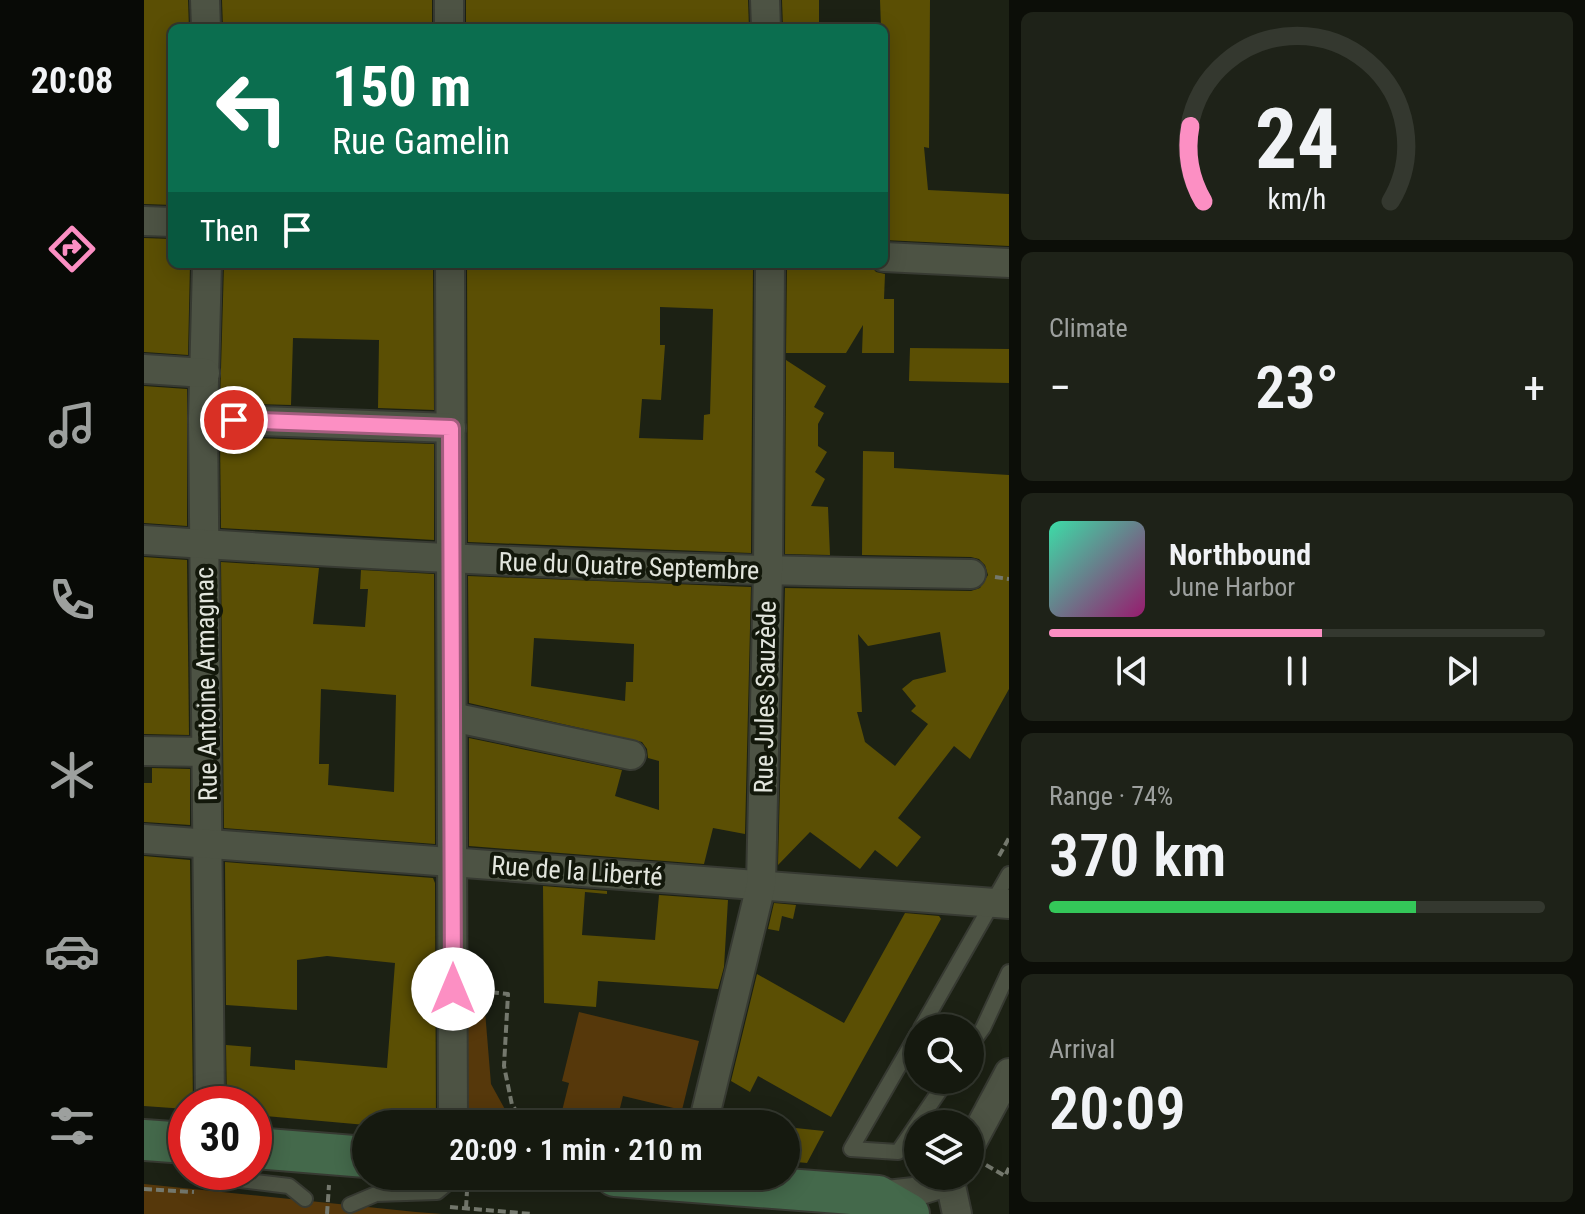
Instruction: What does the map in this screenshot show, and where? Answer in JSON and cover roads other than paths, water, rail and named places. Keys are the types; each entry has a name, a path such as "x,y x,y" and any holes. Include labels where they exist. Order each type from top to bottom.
{"main road":[{"path":"272,1149 352,1156"},
{"path":"777,1190 894,1205"}],"street":[{"path":"205,0 206,24"},
{"path":"449,0 449,24"},
{"path":"765,0 766,24"},
{"path":"144,221 168,222"},
{"path":"888,257 1009,263"},
{"name":"Rue Antoine Armagnac","path":"207,268 203,419 210,1086"},
{"path":"450,268 453,1110"},
{"name":"Rue Jules Sauzède","path":"706,1110 761,885 768,572 770,268"},
{"path":"144,369 205,373"},
{"path":"203,419 451,428"},
{"name":"Rue du Quatre Septembre","path":"144,540 451,559 768,572 971,574"},
{"path":"452,717 631,755"},
{"path":"144,751 206,752"},
{"name":"Rue de la Liberté","path":"144,839 1001,904"},
{"path":"984,1134 1009,1073"},
{"path":"894,1205 919,1190"},
{"path":"953,1190 957,1214"}],"lane":[{"path":"929,1014 1001,904 1009,874"},
{"path":"984,1026 1009,972"},
{"path":"904,1056 851,1149 898,1152 937,1094"},
{"path":"272,1184 289,1186 305,1199"},
{"path":"350,1205 376,1194 439,1190"}]}
